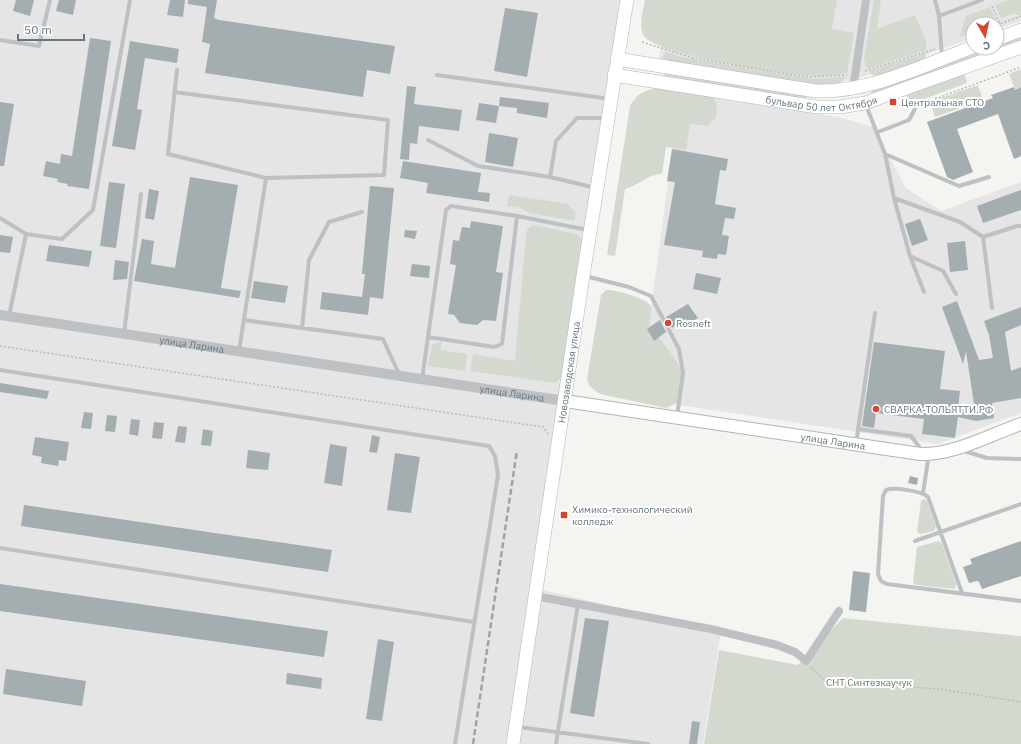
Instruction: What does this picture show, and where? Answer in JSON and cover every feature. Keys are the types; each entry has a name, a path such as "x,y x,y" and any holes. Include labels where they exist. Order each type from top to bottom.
{"main road":[{"name":"Новозаводская улица","path":"513,744 625,1"},
{"path":"1005,36 1021,30"},
{"name":"бульвар 50 лет Октября","path":"614,74 817,107 840,107 865,103 1021,47"},
{"name":"бульвар 50 лет Октября","path":"617,59 816,91 833,92 853,89 941,53 965,49"},
{"path":"660,82 655,74 659,68 664,66"},
{"name":"улица Ларина","path":"565,401 926,454 955,448 1021,424"}],"street":[{"path":"853,89 866,0"},
{"name":"улица Ларина","path":"4,316 565,401"},
{"path":"535,596 711,629 777,645 795,652 806,661 839,611"}],"lane":[{"path":"0,40 39,46 50,0"},
{"path":"0,218 26,234 62,238 93,210 130,0"},
{"path":"935,0 939,16 941,53"},
{"path":"939,16 982,0"},
{"path":"174,92 388,120 384,175 266,178 168,154 174,92 177,70"},
{"path":"437,75 611,99"},
{"path":"878,132 909,120 917,105 929,101"},
{"path":"865,103 878,132 885,154 894,198 910,256 924,292"},
{"path":"550,176 556,141 577,118 608,118"},
{"path":"428,140 478,166 550,176 597,188"},
{"path":"885,154 959,186 989,176"},
{"path":"239,352 266,178"},
{"path":"124,334 141,194"},
{"path":"894,198 960,222 983,238 992,308"},
{"path":"422,380 447,208 451,206 517,216 590,231"},
{"path":"302,328 309,260 329,222 362,212"},
{"path":"428,337 494,347 502,344 517,216"},
{"path":"983,238 1020,225"},
{"path":"4,316 26,234"},
{"path":"910,256 943,271 956,294"},
{"path":"583,276 629,287 651,296 679,349 683,373 677,417"},
{"path":"856,444 875,313"},
{"path":"244,320 383,339 400,376"},
{"path":"0,370 489,446 495,456 498,475 455,744"},
{"path":"858,428 911,436 926,454 923,493"},
{"path":"955,448 987,458 1021,458"},
{"path":"962,593 930,499 923,493 892,489 884,492 879,578 883,583 1021,601"},
{"path":"916,541 1021,504"},
{"path":"0,548 474,622"},
{"path":"556,744 578,604"},
{"path":"516,726 648,744"}],"path":[{"path":"992,6 996,16"},
{"path":"1005,22 1021,16"},
{"path":"642,42 693,58 810,77 856,74 941,53"},
{"path":"929,101 1021,67"},
{"path":"0,346 543,427 548,433"},
{"path":"806,661 824,680 939,689 1021,702"}],"shaded area":[{"path":"0,0 626,0 513,744 0,744"},
{"path":"669,0 1021,0 1021,21 1005,26 1005,16 965,16 965,41 853,80 820,85 720,72 659,59"},
{"path":"680,93 838,117 873,127 906,188 941,211 1021,182 1021,413 938,444 639,399"},
{"path":"539,589 721,632 703,744 516,744"}],"green space":[{"path":"645,0 837,0 832,29 854,33 847,73 817,76 803,75 725,63 672,50 654,43 644,36 641,23"},
{"path":"874,0 881,0 877,29 915,15 926,41 926,50 867,69 864,59"},
{"path":"1008,0 1021,0 1021,14 1016,15 1015,13 1005,17 1000,16 995,5"},
{"path":"990,7 994,16 966,16"},
{"path":"965,19 965,36 960,36"},
{"path":"1021,35 1021,42 1005,48 1005,40"},
{"path":"666,52 686,58 813,79 846,77 840,83 819,86 684,66 662,58"},
{"path":"926,53 925,59 879,76 872,75 869,71"},
{"path":"965,55 981,56 871,94 872,89"},
{"path":"1021,69 1021,87 1015,89 1009,74"},
{"path":"665,73 805,95 806,98 663,77"},
{"path":"964,73 967,83 908,105 906,97 910,93"},
{"path":"978,85 983,100 935,117 930,102"},
{"path":"658,88 713,97 717,105 716,118 707,126 690,124 686,150 666,147 662,174 657,174 625,189 615,256 607,255 630,106 635,98 641,93"},
{"path":"509,195 568,204 576,213 574,221 529,213 520,207 507,206"},
{"path":"533,225 577,234 583,241 563,374 556,383 470,371 473,354 515,361 526,234 528,228"},
{"path":"606,290 630,294 650,305 651,312 649,324 674,357 682,371 683,382 677,403 666,408 600,394 590,387 587,379 601,295"},
{"path":"442,342 440,350 467,354 465,371 428,366 432,345"},
{"path":"924,499 927,501 936,527 934,531 920,534 917,531 921,501"},
{"path":"939,541 942,544 956,584 955,589 917,585 913,583 917,547"},
{"name":"СНТ Синтезкаучук","path":"843,618 1021,636 1021,744 704,744 719,650 798,665"}],"building":[{"path":"16,0 34,0 30,16 13,11"},
{"path":"59,0 76,0 73,15 56,11"},
{"path":"170,0 185,0 183,17 167,15"},
{"path":"188,0 217,0 214,18 219,20 395,46 390,74 367,70 363,97 205,73 210,44 202,42 207,7 188,4"},
{"path":"505,8 538,13 527,77 494,71"},
{"path":"90,38 111,41 89,189 67,186 68,184 57,182 58,179 43,176 46,161 60,164 61,154 72,156"},
{"path":"130,41 179,49 177,63 145,58 137,109 142,110 135,150 112,146"},
{"path":"407,86 416,87 414,104 462,110 459,131 419,126 417,144 410,143 409,160 400,159"},
{"path":"1014,87 1015,90 1021,87 1021,156 1014,159 998,114 957,129 973,172 953,180 947,177 927,122 993,98 991,95"},
{"path":"500,97 549,103 547,118 517,113 517,108 499,106"},
{"path":"0,102 14,104 4,166 0,166"},
{"path":"479,103 499,106 496,123 476,120"},
{"path":"489,133 518,138 513,167 485,162"},
{"path":"672,149 728,159 726,171 720,170 715,204 736,208 734,219 725,218 722,235 729,236 726,255 718,254 717,259 702,257 703,251 664,245 675,182 667,181"},
{"path":"403,161 481,173 478,192 490,193 489,202 426,193 428,183 400,178"},
{"path":"190,177 238,185 221,288 241,291 239,298 134,281 142,239 154,241 151,264 175,268"},
{"path":"109,182 125,184 116,248 100,246"},
{"path":"370,186 394,188 383,299 370,297 368,315 320,309 322,292 362,297 365,274 362,274"},
{"path":"149,189 159,191 154,220 145,218"},
{"path":"1021,190 1021,210 983,223 977,206"},
{"path":"920,219 928,240 912,246 905,224"},
{"path":"471,221 503,226 496,272 503,273 496,321 483,320 477,325 460,323 454,315 448,314 456,265 450,264 453,240 459,241 462,227 470,228"},
{"path":"405,230 417,231 415,239 404,237"},
{"path":"0,235 13,237 10,253 0,252"},
{"path":"965,241 968,270 950,272 947,243"},
{"path":"49,245 92,251 89,267 46,261"},
{"path":"115,260 129,262 127,279 113,280"},
{"path":"412,264 430,266 429,278 410,276"},
{"path":"696,273 721,278 717,294 693,289"},
{"path":"254,281 288,286 285,303 251,298"},
{"path":"957,301 979,360 993,358 989,335 984,321 1021,307 1021,325 1005,332 1011,371 1021,367 1021,398 992,403 994,418 976,421 958,417 955,438 922,434 924,419 876,413 874,428 862,426 874,342 945,351 940,389 960,391 958,409 975,411 966,351 963,364 942,307"},
{"path":"688,304 698,318 689,323 686,319 672,328 666,317"},
{"path":"660,320 666,332 654,341 647,329"},
{"path":"0,383 49,391 47,399 0,392"},
{"path":"84,412 93,413 91,429 81,428"},
{"path":"107,415 117,416 115,432 105,431"},
{"path":"131,419 140,420 138,436 129,434"},
{"path":"154,422 164,423 162,439 152,438"},
{"path":"178,426 187,427 185,443 175,442"},
{"path":"203,429 213,431 211,446 201,445"},
{"path":"372,435 380,437 377,453 369,452"},
{"path":"35,437 69,442 66,461 59,460 58,466 41,463 42,457 32,455"},
{"path":"330,444 347,447 342,486 324,483"},
{"path":"248,450 270,453 268,470 246,468"},
{"path":"395,453 420,457 411,513 387,510"},
{"path":"910,476 918,478 917,485 908,483"},
{"path":"24,505 332,550 328,572 21,526"},
{"path":"1021,541 1021,576 982,589 977,581 969,583 963,567 972,564 970,559"},
{"path":"853,571 870,573 866,612 849,610"},
{"path":"0,584 328,631 324,657 0,611"},
{"path":"585,618 609,621 594,717 570,713"},
{"path":"378,639 394,642 382,721 366,719"},
{"path":"6,669 86,681 82,706 3,694"},
{"path":"287,673 322,678 321,689 286,684"},
{"path":"692,721 700,722 697,744 689,744"}],"railway":[{"path":"473,744 517,450"}],"place":[{"name":"Центральная СТО","path":"893,102"},
{"name":"Rosneft","path":"668,323"},
{"name":"СВАРКА-ТОЛЬЯТТИ.РФ","path":"876,409"},
{"name":"Химико-технологический колледж","path":"564,515"}]}
